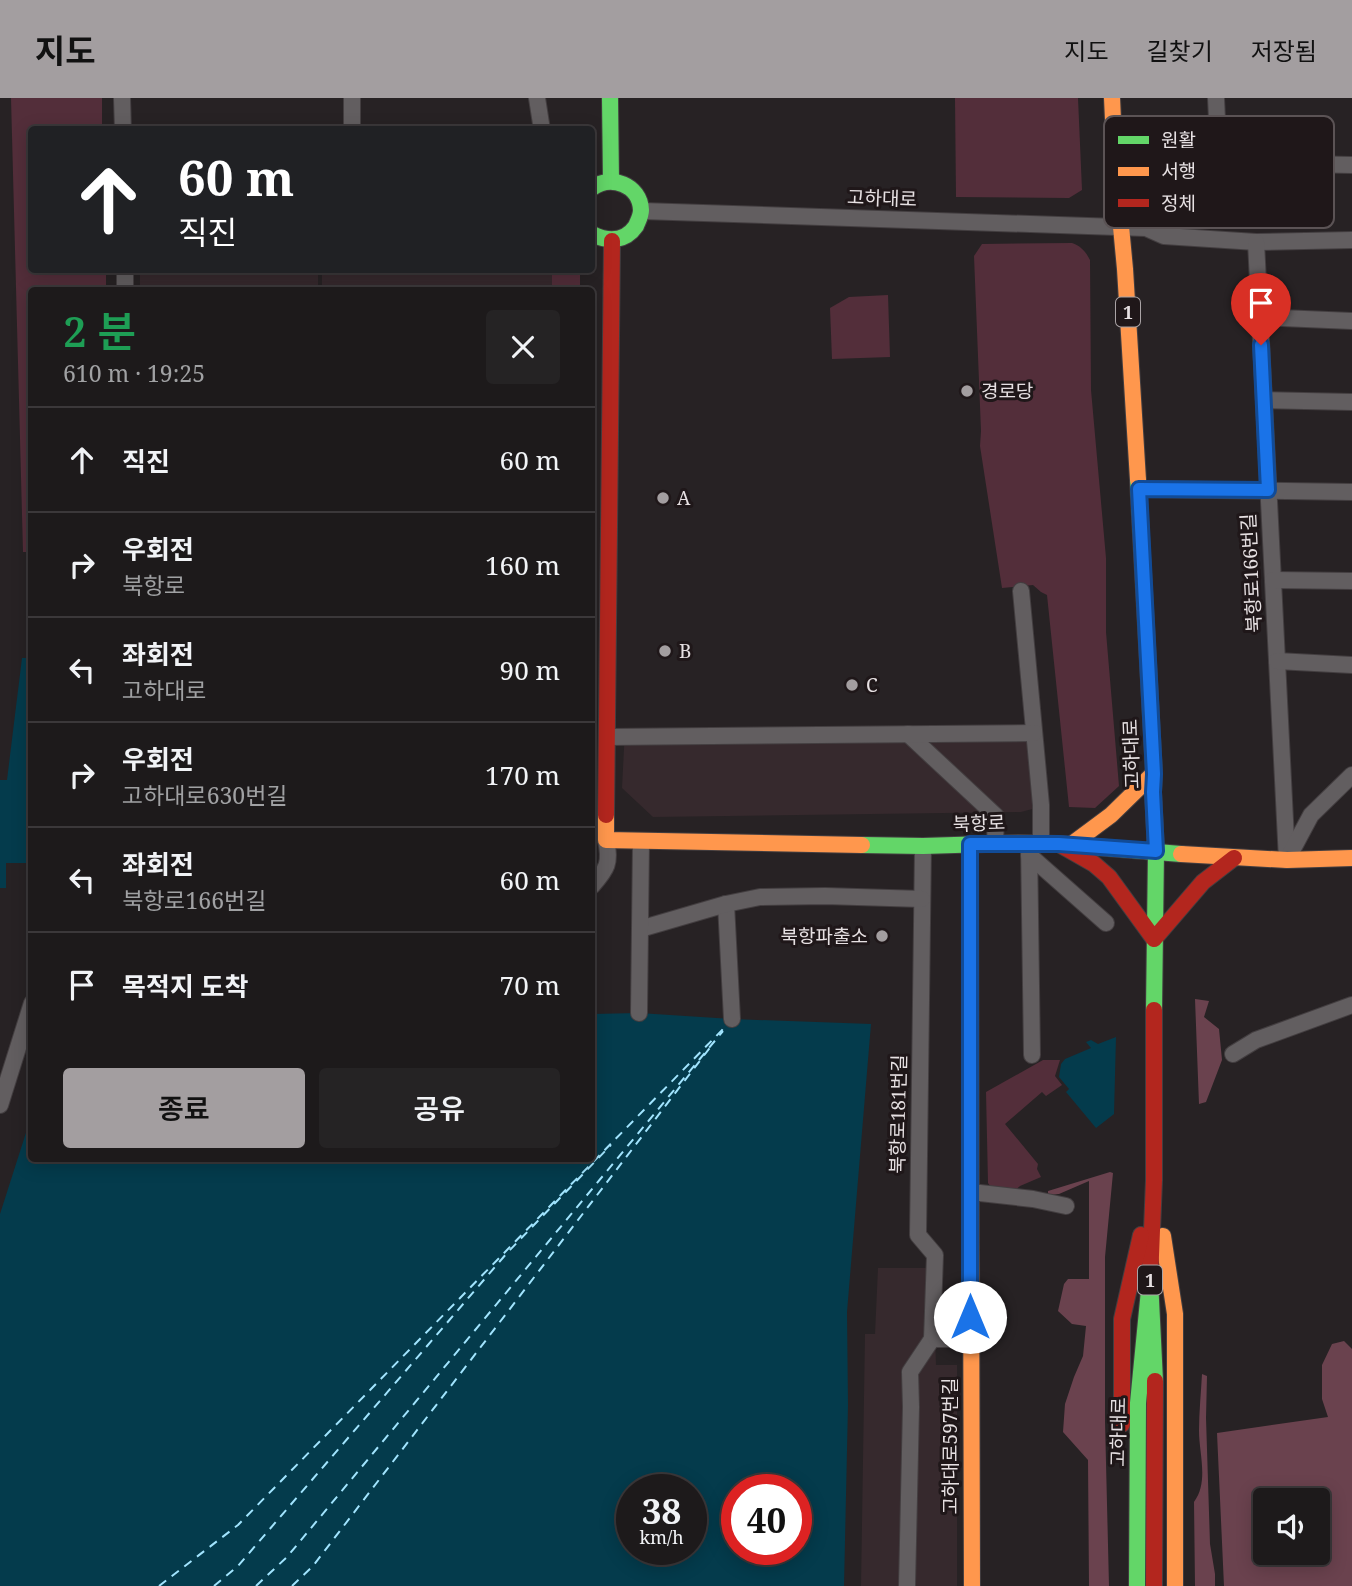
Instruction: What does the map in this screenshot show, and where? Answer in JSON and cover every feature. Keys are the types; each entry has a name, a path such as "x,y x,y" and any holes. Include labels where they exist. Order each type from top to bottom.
{"main road":[{"path":"610,98 611,181"},
{"name":"고하대로","path":"1112,98 1113,116"},
{"path":"595,186 600,182 611,181 624,184 633,191 642,211 635,228 622,238 612,241 595,236"},
{"name":"고하대로","path":"1122,228 1139,489 1156,851 1154,1180 1150,1280 1138,1403 1137,1586"},
{"path":"606,840 607,737 600,634 609,526 612,241"},
{"path":"1154,774 1111,815 1065,844 1109,877 1154,939 1203,883 1234,858"},
{"name":"북항로","path":"606,840 923,846 995,843 1033,847 1065,844 1234,858 1352,858"},
{"name":"고하대로597번길","path":"970,844 972,1586"},
{"path":"1122,1433 1122,1319 1154,1180"},
{"path":"1154,1180 1175,1314 1175,1586"},
{"name":"고하대로","path":"1150,1280 1156,1403 1154,1586"}],"street":[{"path":"122,98 123,126"},
{"path":"352,98 352,126"},
{"path":"537,98 541,126"},
{"path":"1216,98 1217,116"},
{"path":"1334,165 1352,165"},
{"name":"고하대로","path":"642,211 1104,226"},
{"path":"1146,228 1164,236 1256,242 1352,240"},
{"name":"북항로166번길","path":"1256,242 1287,860"},
{"path":"1260,317 1352,321"},
{"path":"1264,400 1352,402"},
{"path":"1139,489 1352,492"},
{"path":"595,526 609,526"},
{"path":"1273,580 1352,581"},
{"path":"1021,591 1041,805 1033,847 1032,1055"},
{"path":"1277,661 1352,664"},
{"path":"607,737 1034,733"},
{"path":"908,734 996,816 995,843"},
{"path":"1287,860 1311,816 1352,775"},
{"path":"595,882 604,872 610,857 606,840"},
{"path":"639,1013 641,842"},
{"name":"북항로181번길","path":"923,846 918,1234 935,1255 932,1339"},
{"path":"1033,847 1106,923"},
{"path":"640,929 726,904 761,897 922,899"},
{"path":"726,904 732,1019"},
{"path":"1233,1054 1256,1040 1352,1005"},
{"path":"0,1105 28,1016"},
{"path":"971,1192 1033,1199 1066,1206"},
{"path":"907,1586 911,1407 909,1372 932,1339 970,1339"}],"shaded area":[{"path":"11,98 102,98 102,126 28,126 28,273 106,273 106,287 28,287 28,552 23,552"},
{"path":"955,98 1078,98 1082,190 1069,198 956,197"},
{"path":"1072,243 1083,250 1090,260 1091,390 1106,558 1106,632 1119,786 1095,808 1069,807 1047,595 1033,585 1002,588 980,446 974,256 982,244"},
{"path":"140,273 318,273 318,287 140,287"},
{"path":"322,273 580,273 580,287 322,287"},
{"path":"552,273 580,273 580,287 552,287"},
{"path":"888,295 890,357 832,359 830,308 849,297"},
{"path":"1027,726 1036,808 1021,812 653,817 622,788 625,729"},
{"path":"1195,999 1209,1001 1204,1017 1219,1029 1222,1060 1206,1102 1199,1104"},
{"path":"1043,1060 1060,1060 1055,1076 1062,1085 1046,1096 1042,1092 1005,1124 1038,1164 1041,1177 1013,1192 992,1189 988,1183 986,1092"},
{"path":"1113,1173 1105,1257 1109,1586 1089,1586 1088,1460 1063,1432 1065,1404 1083,1356 1086,1326 1072,1324 1058,1311 1064,1284 1068,1279 1089,1279 1089,1181 1059,1194 1048,1195 1048,1191"},
{"path":"878,1268 927,1268 936,1365 957,1365 957,1586 861,1586 865,1334 875,1334"},
{"path":"1344,1341 1352,1349 1352,1586 1224,1586 1217,1433 1328,1417 1322,1399 1322,1365 1332,1344"},
{"path":"1202,1374 1207,1376 1210,1544 1215,1586 1195,1586 1194,1502 1199,1494 1202,1477 1199,1431"}],"water":[{"path":"22,658 28,658 28,863 6,863 6,888 0,888 0,780 7,780"},
{"path":"639,1013 871,1024 847,1312 844,1586 0,1586 0,1214 28,1126 28,1162 595,1162 595,1014"},
{"path":"1116,1037 1114,1114 1096,1128 1066,1092 1069,1089 1059,1077 1061,1064 1065,1059 1091,1048 1086,1042 1091,1040 1098,1044"}],"ferry route":[{"path":"595,1160 727,1025"},
{"path":"256,1586 287,1557 723,1031"},
{"path":"292,1586 313,1566 712,1045"},
{"path":"595,1162 611,1145"},
{"path":"159,1586 238,1525 593,1162"},
{"path":"214,1586 238,1566 507,1253 595,1162"}],"traffic: fast":[{"path":"610,98 611,181"},
{"path":"595,186 608,182 623,184 636,194 641,210 636,226 627,235 616,239 595,235"},
{"path":"1138,480 1154,773 1154,1010"},
{"path":"970,844 971,1246"},
{"path":"862,845 1059,844 1181,854"},
{"path":"1137,1586 1138,1403 1150,1280 1155,1381"}],"traffic: slow":[{"path":"1112,98 1113,116"},
{"path":"1121,228 1138,480"},
{"path":"1072,844 1111,815 1154,773"},
{"path":"606,815 606,840 862,845"},
{"path":"1181,854 1287,860 1352,858"},
{"path":"1163,1236 1175,1314 1175,1586"},
{"path":"971,1246 972,1586"}],"traffic: jam":[{"path":"606,815 612,241"},
{"path":"1059,844 1094,864 1109,877 1154,939 1203,882 1234,858"},
{"path":"1150,1280 1154,1180 1154,1010"},
{"path":"1122,1424 1122,1319 1141,1235"},
{"path":"1154,1586 1155,1381"}],"place":[{"name":"경로당","path":"967,391"},
{"name":"A","path":"663,498"},
{"name":"B","path":"665,651"},
{"name":"C","path":"852,685"},
{"name":"북항파출소","path":"882,936"}],"route":[{"path":"970,1317 970,844 1059,844 1156,851 1139,489 1268,490 1261,345"}]}
